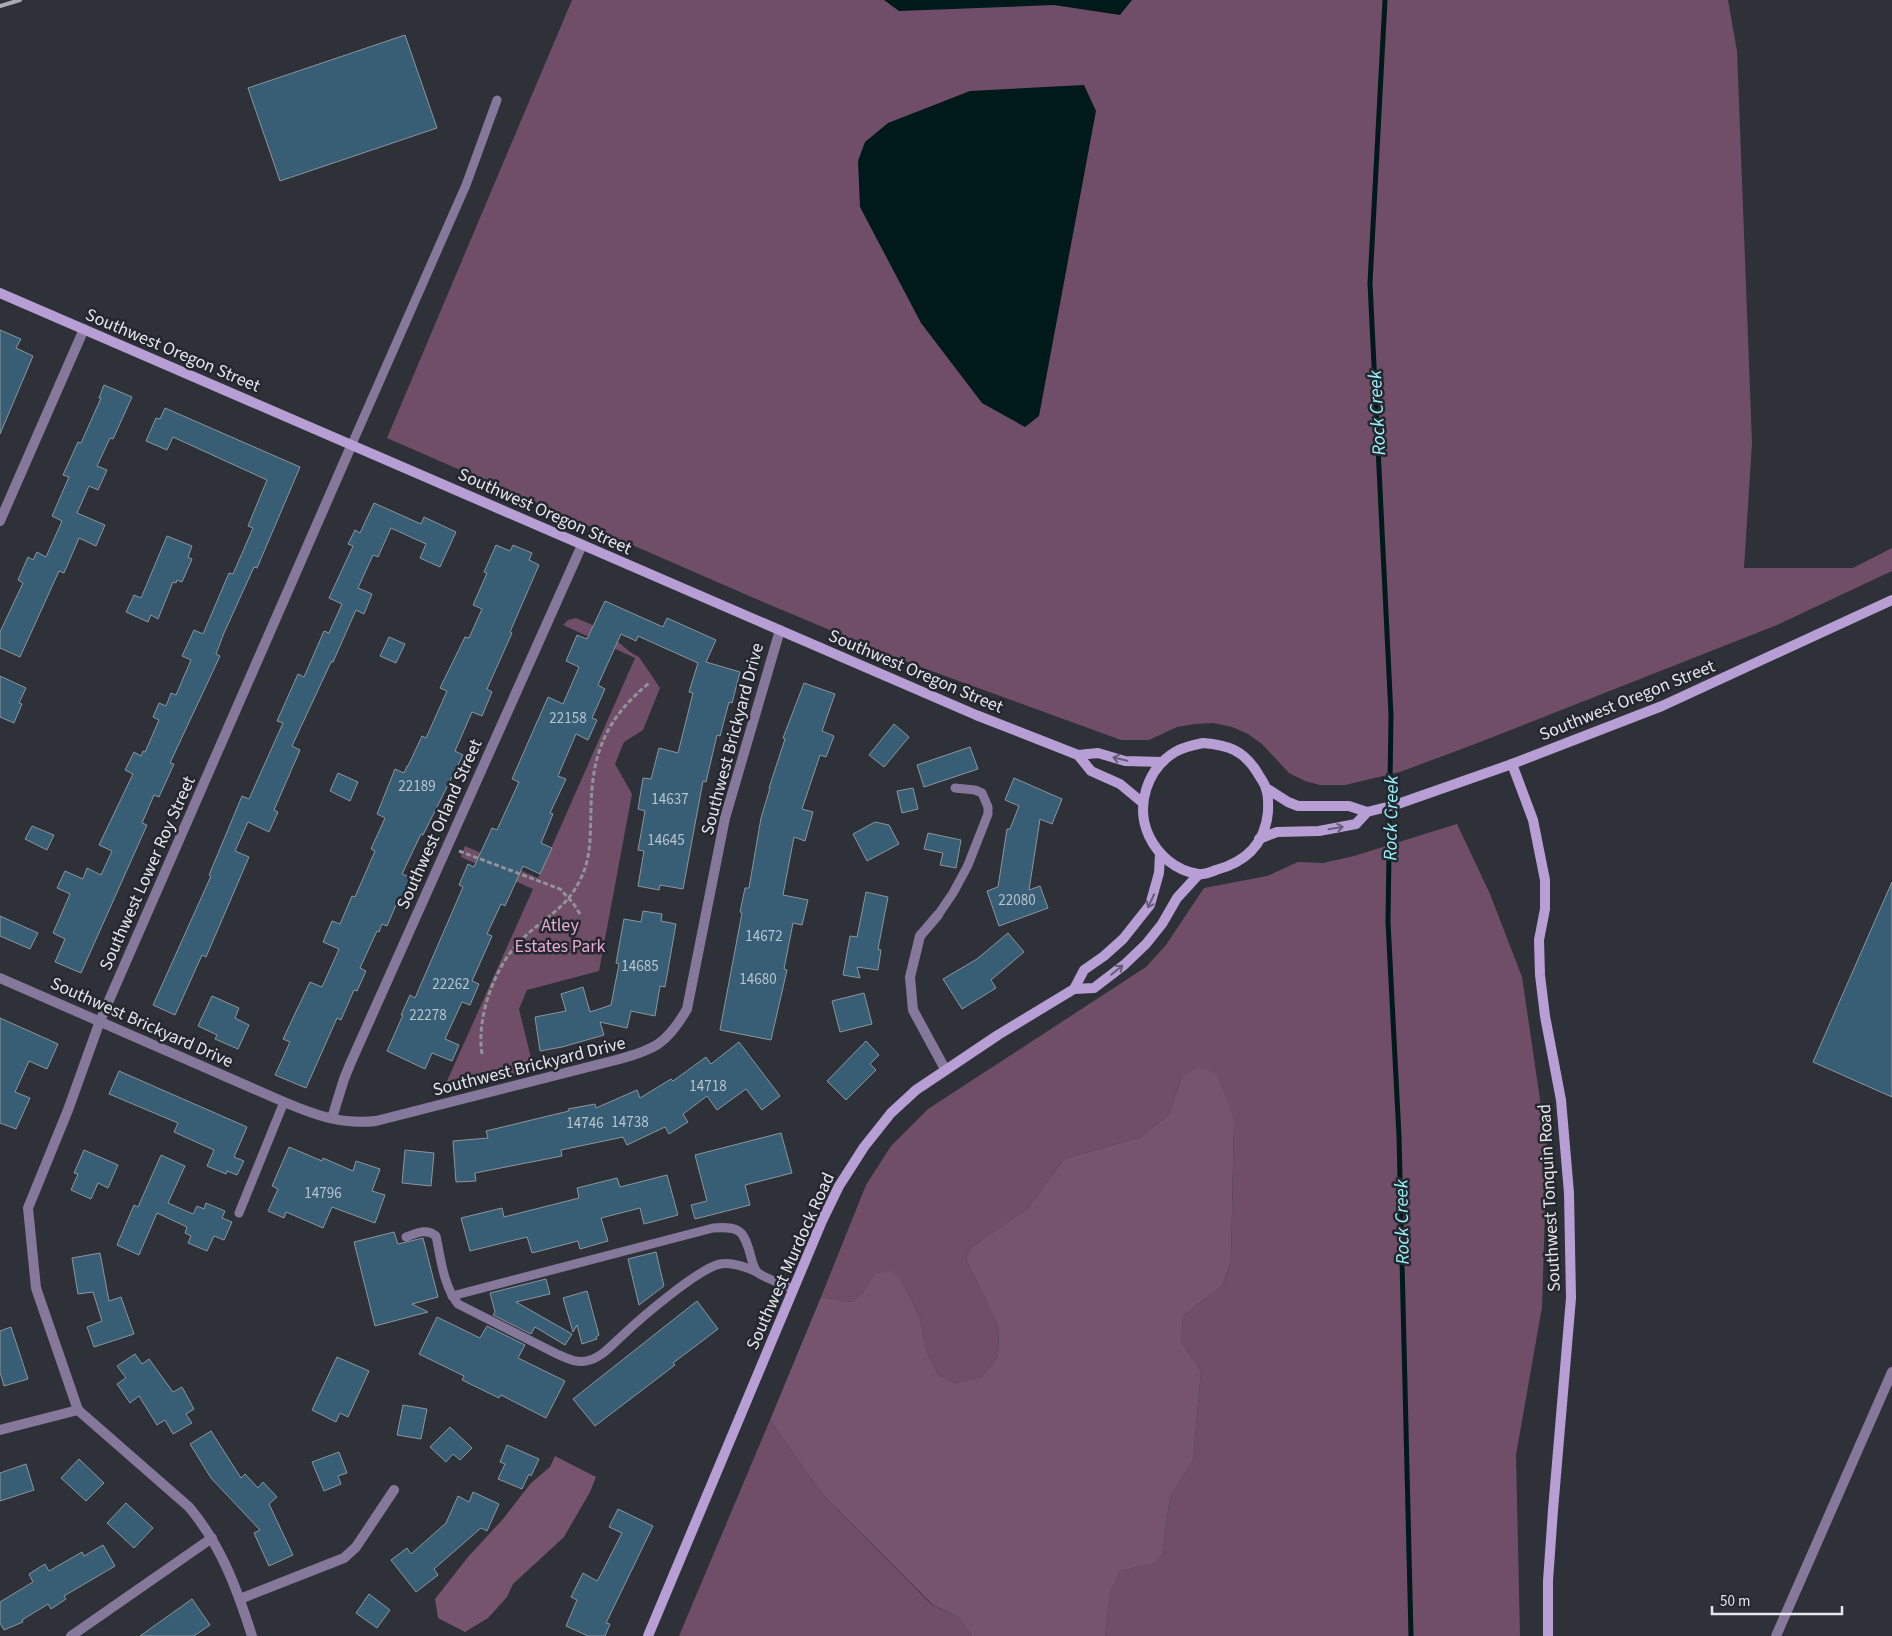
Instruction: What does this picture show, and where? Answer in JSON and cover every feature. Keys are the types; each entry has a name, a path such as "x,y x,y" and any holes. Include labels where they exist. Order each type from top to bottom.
{"main road":[{"name":"Southwest Oregon Street","path":"0,292 976,715 1078,755 1098,753 1125,760 1162,762"},
{"name":"Southwest Oregon Street","path":"1266,788 1298,806 1349,806 1367,812 1395,805 1512,764 1662,706 1892,600"},
{"name":"Southwest Oregon Street","path":"1203,743 1232,747 1247,758 1266,788 1268,800 1267,815 1260,839 1243,860 1230,866 1199,874 1169,862 1160,854 1146,829 1143,803 1146,788 1162,762 1175,752 1188,746 1203,743"},
{"name":"Southwest Oregon Street","path":"1078,755 1091,771 1120,784 1143,803"},
{"name":"Southwest Tonquin Road","path":"1512,764 1533,820 1545,880 1545,909 1540,940 1540,975 1545,1016 1561,1100 1569,1193 1571,1298 1552,1519 1548,1581 1548,1636"},
{"name":"Southwest Oregon Street","path":"1260,839 1277,832 1319,831 1356,824 1367,812"},
{"name":"Southwest Murdock Road","path":"1074,989 1084,970 1123,939 1150,905 1159,874 1160,854"},
{"name":"Southwest Murdock Road","path":"648,1636 822,1221 839,1186 856,1160 891,1113 916,1090 945,1069 1074,989 1094,988 1124,965 1154,934 1169,914 1177,898 1199,874"}],"street":[{"path":"0,520 84,329"},
{"name":"Southwest Lower Roy Street","path":"78,1410 36,1288 28,1208 68,1110 100,1021 352,444"},
{"name":"Southwest Orland Street","path":"332,1118 344,1079 582,544"},
{"name":"Southwest Brickyard Drive","path":"0,978 284,1102 347,1122 376,1121 651,1050 673,1031 687,1009 725,818 780,630"},
{"path":"938,915 920,936 910,977 913,1010 945,1069"},
{"path":"1776,1636 1892,1372"},
{"path":"0,1430 78,1410 189,1506 203,1523 225,1560 252,1636"},
{"path":"240,1599 344,1558 356,1547 394,1490"},
{"path":"71,1636 212,1538"}],"lane":[{"path":"352,444 466,185 497,100"},
{"path":"938,915 953,893 968,865 988,814 988,806 982,793 975,790 955,788"},
{"path":"238,1213 284,1102"},
{"path":"452,1296 713,1228 728,1227 738,1231 746,1238 752,1263 757,1272"},
{"path":"406,1237 422,1231 430,1231 436,1236 447,1284 458,1304 564,1357 581,1362 592,1360 602,1353 646,1314 706,1270 719,1264 740,1265 793,1289"}],"path":[{"path":"482,1054 483,1011 494,983 506,961 521,940 550,917 568,898 582,877 588,855 592,781 601,747 616,715 631,698 650,683"},
{"path":"447,845 507,870 560,889 580,914"}],"green space":[{"path":"572,0 1728,0 1737,51 1752,443 1744,568 1853,568 1892,548 1892,571 1777,625 1475,744 1400,772 1345,785 1320,785 1305,781 1289,773 1262,744 1248,734 1232,727 1213,723 1177,727 1149,740 1121,740 904,661 763,602 387,438"},
{"name":"Atley Estates Park","path":"576,618 604,630 630,652 639,657 660,688 643,730 624,742 615,764 632,794 599,971 527,990 519,1009 534,1070 460,1089 443,1090 533,889 461,857 465,846 538,878 635,658 563,625 568,620"},
{"path":"1457,824 1490,894 1522,977 1547,1147 1542,1307 1516,1455 1520,1636 1105,1636 1110,1594 1120,1571 1151,1564 1162,1555 1170,1498 1193,1460 1201,1371 1181,1342 1183,1316 1223,1285 1231,1260 1234,1120 1182,1077 1169,1114 1141,1137 1064,1159 1027,1209 971,1247 966,1259 999,1328 998,1356 982,1377 954,1383 938,1374 926,1350 920,1318 902,1281 874,1274 863,1292 852,1302 821,1297 866,1185 891,1146 928,1109 1146,967 1166,945 1204,888 1267,876 1298,862 1323,863 1354,856"},
{"path":"770,1420 822,1494 932,1605 958,1617 972,1636 679,1636"}],"shaded area":[{"path":"884,0 1132,0 1120,15 1054,5 899,11"},
{"path":"1084,85 1096,111 1039,416 1025,427 982,403 921,323 860,207 858,161 865,142 888,123 970,91"},
{"path":"1199,1067 1217,1074 1234,1120 1231,1260 1223,1285 1183,1316 1181,1342 1201,1371 1193,1460 1170,1498 1162,1555 1152,1564 1120,1571 1110,1594 1105,1636 972,1636 958,1617 933,1605 822,1494 770,1420 821,1297 852,1302 863,1292 874,1274 890,1271 902,1281 920,1318 926,1350 938,1374 954,1383 982,1377 998,1356 999,1328 966,1259 971,1247 1027,1209 1064,1159 1141,1137 1169,1114 1182,1077"},
{"path":"555,1456 596,1477 590,1492 564,1537 513,1584 507,1597 488,1618 465,1632 438,1618 435,1599 531,1483 550,1467"}],"building":[{"path":"405,35 437,128 280,181 248,88"},
{"path":"0,330 21,339 16,348 33,356 0,434"},
{"path":"104,385 132,397 113,439 110,438 97,466 107,470 98,490 89,486 77,513 105,525 96,546 79,538 64,573 59,571 20,657 0,648 0,632 23,583 18,580 28,557 33,560 37,552 46,557 62,521 52,516 69,477 63,475 78,442 81,443 101,398 99,398"},
{"path":"165,408 300,467 257,568 254,567 224,633 216,654 220,656 170,763 174,764 159,797 154,795 142,823 147,825 81,973 55,962 65,939 53,933 70,894 57,888 65,871 83,879 87,868 101,875 112,851 99,845 133,774 125,770 134,752 141,756 143,751 145,752 159,720 153,717 159,703 166,706 171,693 176,695 191,660 182,656 194,630 203,634 229,573 233,574 253,528 248,526 267,480 173,437 167,450 146,441 156,418 160,419"},
{"path":"374,503 421,524 424,517 456,532 440,567 420,558 426,544 391,528 378,557 373,555 358,588 372,594 364,614 356,610 292,746 300,750 274,810 278,812 269,832 248,822 235,851 249,857 206,957 202,955 175,1015 153,1005 211,876 209,875 242,796 249,799 283,723 277,721 298,674 304,677 324,631 329,633 342,604 329,598 353,546 348,544 355,530 360,533"},
{"path":"167,536 192,546 188,557 192,559 182,582 177,580 176,583 173,582 158,619 151,615 148,622 126,612 134,595 141,598"},
{"path":"496,545 510,551 513,545 532,553 529,560 539,565 487,689 492,692 482,716 472,712 455,751 463,755 402,874 412,878 402,900 399,898 387,926 382,924 379,932 377,931 360,968 366,971 357,991 354,990 341,1020 337,1018 306,1088 275,1075 290,1042 283,1039 310,982 322,987 339,949 323,942 332,921 340,924 352,896 355,897 375,851 371,849 385,818 377,814 395,769 404,773 422,736 426,738 447,691 440,688 465,637 469,638 482,609 473,605 487,573 484,572"},
{"path":"605,601 663,627 667,618 716,640 706,662 740,672 732,703 729,702 720,736 717,735 706,782 703,781 683,889 660,885 659,890 638,886 644,851 638,850 645,811 638,809 643,778 651,779 659,748 678,753 693,693 689,692 698,663 638,636 636,641 621,634 598,685 605,689 592,718 597,720 588,740 576,734 558,776 566,779 550,813 553,814 541,843 552,848 540,874 523,866 505,906 501,904 487,934 492,936 472,981 479,984 470,1005 462,1002 445,1039 459,1045 452,1061 432,1053 425,1069 387,1051 410,995 415,998 463,887 459,885 468,864 474,867 492,828 497,830 519,782 512,779 548,697 563,704 579,667 566,661 577,635 587,639"},
{"path":"389,637 405,644 396,663 380,656"},
{"path":"0,676 26,688 19,703 22,704 14,723 0,717"},
{"path":"804,683 835,694 822,731 834,736 826,757 820,755 802,809 813,812 805,841 794,837 783,895 808,900 802,925 793,923 784,969 787,970 771,1040 720,1030 742,913 740,912 745,888 749,888 761,818 785,739 783,738"},
{"path":"894,724 909,737 884,767 869,755"},
{"path":"970,747 978,769 924,787 917,765"},
{"path":"338,773 358,782 350,801 330,791"},
{"path":"1014,778 1062,799 1052,824 1040,819 1029,890 1040,886 1048,908 999,926 987,891 998,887 1007,829 1010,829 1019,806 1005,800"},
{"path":"913,788 918,809 902,813 897,791"},
{"path":"875,822 889,825 899,844 867,861 853,834"},
{"path":"32,826 54,835 47,850 25,839"},
{"path":"928,833 961,840 956,868 940,865 943,853 924,849"},
{"path":"1892,882 1892,1097 1813,1062"},
{"path":"866,892 888,897 878,949 881,950 878,970 857,967 860,978 843,975 850,936 857,937"},
{"path":"643,911 662,914 661,921 676,924 665,987 660,986 655,1016 631,1011 627,1028 600,1022 604,1035 540,1051 535,1017 566,1011 561,994 583,987 590,1012 611,1005 619,964 616,963 624,919 641,922"},
{"path":"0,916 38,933 30,949 0,936"},
{"path":"1008,933 1024,952 991,980 996,988 962,1009 943,979 977,959"},
{"path":"864,993 872,1024 840,1032 832,1001"},
{"path":"212,996 239,1008 235,1018 249,1025 238,1049 215,1039 217,1035 198,1026"},
{"path":"0,1018 58,1044 47,1069 29,1061 15,1092 30,1098 16,1129 0,1123"},
{"path":"866,1041 879,1055 870,1064 876,1070 846,1100 827,1081"},
{"path":"739,1042 780,1096 762,1110 746,1089 717,1110 707,1096 683,1114 688,1122 669,1134 665,1127 627,1145 623,1137 561,1150 562,1156 475,1173 476,1181 456,1182 453,1141 488,1138 486,1131 569,1111 568,1109 595,1104 596,1108 637,1090 640,1098 671,1079 673,1081 706,1057 711,1064"},
{"path":"119,1071 247,1127 234,1157 244,1161 237,1175 227,1171 226,1174 207,1166 214,1150 174,1132 178,1123 109,1094"},
{"path":"781,1133 792,1173 745,1185 750,1205 695,1219 691,1205 707,1201 695,1155"},
{"path":"289,1147 322,1161 323,1158 353,1171 356,1161 380,1169 372,1191 385,1195 375,1223 332,1207 323,1228 286,1212 284,1218 268,1211 278,1189 272,1186"},
{"path":"84,1150 118,1165 108,1188 98,1183 91,1199 71,1190 78,1174 74,1173"},
{"path":"405,1150 434,1153 431,1186 402,1183"},
{"path":"161,1155 185,1166 168,1203 193,1214 197,1206 204,1209 206,1203 225,1211 222,1218 232,1222 224,1240 214,1236 207,1251 188,1243 191,1236 185,1233 187,1227 157,1213 139,1255 117,1245 134,1205 138,1207"},
{"path":"667,1175 678,1215 644,1224 640,1208 601,1218 608,1241 580,1249 578,1241 532,1253 527,1237 470,1251 461,1218 502,1208 504,1217 579,1198 577,1188 617,1178 620,1187"},
{"path":"394,1232 398,1244 423,1238 438,1297 412,1304 428,1312 375,1326 354,1242"},
{"path":"656,1252 664,1286 639,1305 628,1259"},
{"path":"100,1253 109,1301 121,1297 134,1334 94,1347 87,1327 102,1321 93,1292 78,1294 72,1258"},
{"path":"546,1279 550,1294 516,1302 572,1334 565,1345 535,1327 531,1334 493,1315 495,1312 490,1293"},
{"path":"587,1291 599,1335 596,1337 597,1339 582,1344 577,1325 573,1332 563,1298"},
{"path":"697,1301 718,1329 673,1363 675,1365 595,1426 573,1399"},
{"path":"437,1317 480,1338 487,1326 525,1345 518,1358 565,1381 546,1418 501,1395 499,1398 462,1380 464,1376 419,1354"},
{"path":"11,1327 28,1379 4,1386 0,1372 0,1331"},
{"path":"135,1354 142,1364 149,1359 173,1392 182,1387 194,1409 186,1414 192,1423 173,1434 165,1420 157,1425 139,1396 130,1403 117,1384 126,1378 117,1366"},
{"path":"337,1357 369,1371 348,1417 340,1413 336,1422 312,1410"},
{"path":"403,1405 427,1409 421,1439 397,1435"},
{"path":"450,1427 472,1448 460,1460 453,1454 446,1462 430,1447"},
{"path":"211,1431 241,1478 245,1474 258,1488 263,1482 277,1497 269,1504 293,1555 269,1566 254,1533 260,1530 211,1478 190,1444"},
{"path":"507,1445 539,1459 522,1489 498,1479 505,1464 500,1462"},
{"path":"339,1452 347,1473 338,1476 341,1484 324,1491 312,1462"},
{"path":"79,1459 104,1483 86,1501 61,1478"},
{"path":"26,1464 34,1490 0,1501 0,1473"},
{"path":"473,1492 499,1504 487,1531 481,1528 434,1569 438,1575 416,1592 391,1560 407,1548 411,1554 446,1523 458,1496 469,1502"},
{"path":"126,1503 153,1528 134,1548 107,1523"},
{"path":"618,1509 653,1526 606,1623 610,1624 605,1636 588,1636 566,1626 577,1600 571,1597 583,1573 597,1581 600,1576 622,1533 609,1527"},
{"path":"103,1545 115,1566 64,1596 66,1599 51,1609 48,1604 22,1620 23,1622 4,1630 0,1623 0,1602 33,1582 29,1574 45,1564 49,1571 82,1552 84,1556"},
{"path":"369,1594 390,1610 377,1628 356,1613"},
{"path":"192,1599 210,1625 194,1636 140,1636"}],"waterway":[{"name":"Rock Creek","path":"1385,0 1370,283 1391,715 1388,922 1399,1136 1411,1636"}],"railway":[{"path":"0,6 20,0"}]}
